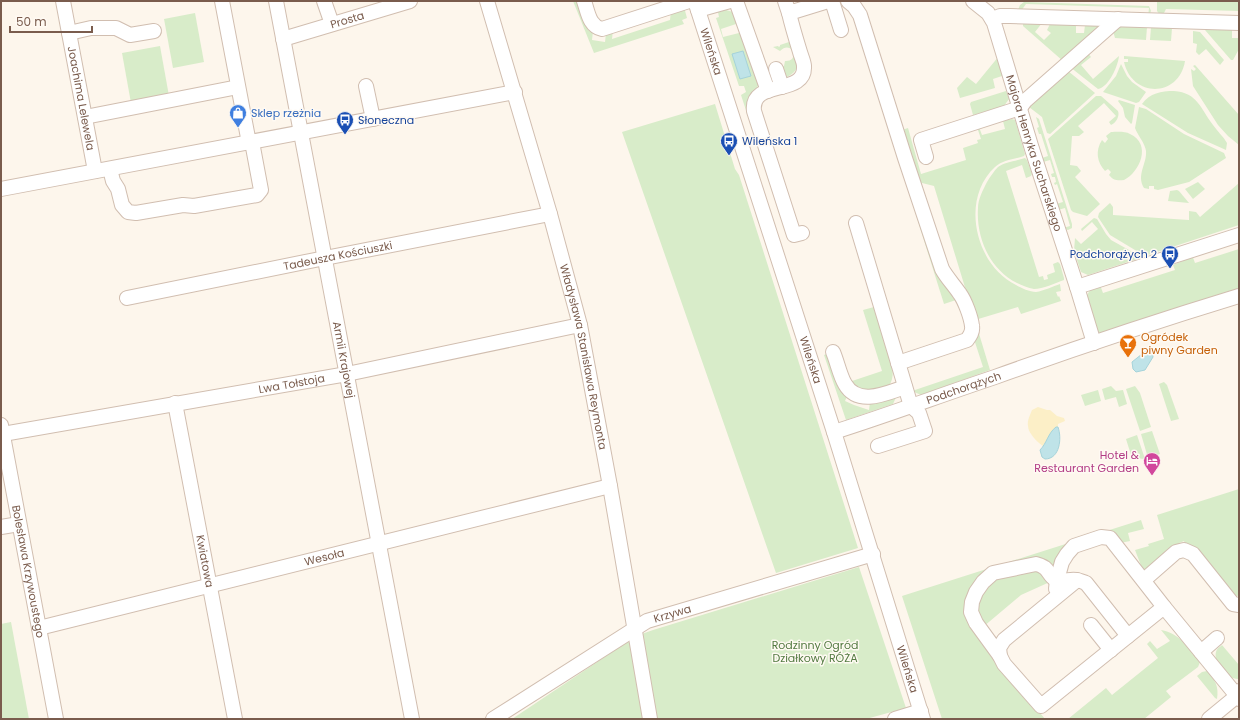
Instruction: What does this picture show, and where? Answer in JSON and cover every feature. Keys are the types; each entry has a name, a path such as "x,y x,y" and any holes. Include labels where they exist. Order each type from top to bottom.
{"street":[{"name":"Joachima Lelewela","path":"64,1 95,171"},
{"path":"110,168 122,205 128,212 136,213 183,205 194,206 257,195 261,190 238,87 222,1"},
{"name":"Armii Krajowej","path":"276,1 412,719"},
{"path":"324,1 332,24"},
{"name":"Prosta","path":"283,38 410,1"},
{"name":"Władysława Stanisława Reymonta","path":"487,1 515,92 580,325 610,486 650,719"},
{"path":"584,1 592,24 597,28 602,29 665,4 694,4 730,1"},
{"path":"736,1 768,91"},
{"path":"802,233 794,235 753,104 760,94 796,83 801,78 804,67 787,7 828,1"},
{"path":"832,1 841,30"},
{"name":"Majora Henryka Sucharskiego","path":"973,1 993,19 1077,287"},
{"name":"Wileńska","path":"694,4 834,432 922,715"},
{"path":"851,4 860,15 862,36 873,71 942,269 965,303 972,326 971,334 966,340 898,363"},
{"path":"993,19 1000,16 1005,16 1239,23"},
{"path":"926,157 921,140 1020,108 1025,101 1118,19"},
{"path":"69,32 91,28 116,28 130,35 154,31"},
{"path":"776,69 782,87"},
{"path":"873,71 879,104"},
{"path":"366,86 373,119"},
{"path":"85,117 238,87"},
{"path":"1,189 515,92"},
{"name":"Tadeusza Kościuszki","path":"127,298 550,214"},
{"path":"856,223 911,406 919,413 925,431 878,446"},
{"path":"1094,343 1077,287 1239,235"},
{"name":"Podchorążych","path":"834,432 1094,343 1239,296"},
{"name":"Lwa Tołstoja","path":"2,429 175,403 347,374 580,325"},
{"path":"833,352 845,385 853,392 862,396 870,397 878,396 905,387"},
{"name":"Kwiatowa","path":"175,403 234,719"},
{"name":"Bolesława Krzywoustego","path":"2,429 56,719"},
{"name":"Wesoła","path":"39,628 610,486"},
{"path":"1,527 19,524"},
{"path":"1056,597 1057,580 1062,562 1066,554 1074,546 1101,537 1110,538 1123,546 1144,580 1164,607 1238,695 1209,719"},
{"path":"1144,580 1176,552 1184,550 1193,554 1233,604 1239,605"},
{"name":"Krzywa","path":"493,719 647,621 872,554"},
{"path":"1128,636 1086,583 1077,580 1057,580 1042,565 1036,564 993,574 983,582 976,592 972,602 971,612 976,623 1000,656 1004,664 1040,706 1112,650 1164,607"},
{"path":"1000,656 999,648 1004,640 1077,580"},
{"path":"1091,625 1112,650"},
{"path":"1201,652 1217,638"},
{"path":"895,719 922,715"}],"green space":[{"path":"573,1 579,1 593,31 592,40 605,42 606,33 613,30 612,39 670,20 671,11 684,7 687,18 682,20 684,24 594,53"},
{"path":"1157,1 1239,1 1239,11 1166,9 1162,17 1157,11"},
{"path":"1024,2 1149,6 1151,11 1148,17 1149,8 1026,4 1021,11 1018,10 1020,5"},
{"path":"726,10 733,12 739,26 736,24 721,29 723,37 739,33 741,30 759,84 752,96 790,234 788,239 741,95 746,92 744,86 739,86 716,18 719,17 718,12"},
{"path":"195,13 204,62 173,68 164,19"},
{"path":"1023,23 1042,23 1035,32 1044,40 1051,33 1047,30 1050,24 1075,25 1076,33 1084,33 1085,25 1099,25 1100,28 1063,61 1023,26"},
{"path":"1118,27 1147,27 1146,40 1115,38 1113,31"},
{"path":"1151,27 1172,28 1171,41 1150,40"},
{"path":"1205,28 1232,29 1232,38 1239,38 1239,49 1233,60 1231,60 1205,30"},
{"path":"1193,31 1200,32 1224,60 1220,65 1206,49 1199,55 1196,52 1197,44 1193,43"},
{"path":"792,41 798,64 797,68 789,76 782,79 778,68 784,66 785,61 793,58 794,55 791,49 784,48 780,51 773,47 779,47 780,45"},
{"path":"160,46 169,96 131,103 122,53"},
{"path":"1085,50 1091,57 1081,65 1093,79 1119,56 1115,70 1109,80 1098,89 1070,67"},
{"path":"999,56 1005,75 993,79 995,88 960,98 957,88 967,77 976,84"},
{"path":"1124,56 1185,61 1181,73 1174,82 1165,87 1155,89 1145,87 1136,82 1129,74 1124,62 1128,62 1128,59 1124,59"},
{"path":"1121,64 1132,82 1146,92 1139,102 1136,103 1103,92 1116,76"},
{"path":"1195,65 1239,115 1239,145 1218,125 1193,86 1191,69 1194,71 1196,69 1193,66"},
{"path":"1068,71 1095,93 1050,134 1047,133 1042,117 1029,107 1028,103"},
{"path":"1006,91 1009,99 1004,106 973,115 970,104 971,102"},
{"path":"1174,91 1182,92 1198,102 1227,143 1226,150 1188,133 1142,104 1145,100 1156,93"},
{"path":"1096,96 1101,96 1118,111 1118,117 1111,125 1109,122 1116,116 1104,103 1078,126 1084,132 1079,136 1072,136 1070,165 1077,166 1081,171 1075,177 1100,204 1087,216 1071,210 1048,139"},
{"path":"1119,100 1135,105 1131,124 1125,117 1123,108 1118,101"},
{"path":"715,104 858,548 776,573 622,132"},
{"path":"1139,107 1146,109 1184,134 1224,153 1226,158 1189,182 1158,190 1154,189 1154,186 1149,186 1149,189 1144,188 1141,174 1146,151 1135,128"},
{"path":"1036,117 1039,119 1072,224 1072,228 1068,230 1063,228 1070,226 1065,208 1058,210 1056,204 1063,202 1057,184 1055,185 1054,183 1056,182 1055,177 1052,177 1051,174 1054,173 1050,160 1043,162 1042,158 1048,156 1041,134 1039,134 1037,128 1039,127"},
{"path":"1012,119 1015,120 1025,154 1024,156 1005,161 998,165 984,180 978,196 975,213 977,230 982,247 990,263 1002,276 1026,290 1034,292 1042,291 1060,284 1061,291 1056,292 1061,301 1021,314 1018,307 975,320 934,186 918,182 902,130 908,128 921,174 966,160 963,148 978,143 977,140 981,139 978,130 974,129 979,127 982,135 1005,129 1003,121"},
{"path":"1111,132 1128,133 1137,139 1141,144 1142,151 1139,165 1130,176 1124,180 1112,178 1109,175 1111,172 1108,169 1105,171 1100,164 1098,148 1102,140 1105,143 1108,139 1106,136"},
{"path":"1025,158 1032,174 1031,176 1026,178 1022,165 1006,171 1039,277 1043,276 1044,280 1048,279 1047,275 1055,272 1053,264 1058,262 1064,278 1064,280 1038,289 1030,288 1017,283 1007,277 999,269 986,251 979,230 978,205 982,191 987,182 1001,165"},
{"path":"900,164 959,299 944,304"},
{"path":"1198,182 1205,189 1193,199 1185,189"},
{"path":"1239,183 1239,225 1145,256 1110,235 1098,217 1099,213 1110,203 1113,207 1113,215 1189,220 1189,211 1196,212 1200,217"},
{"path":"1177,190 1189,203 1168,201 1170,191"},
{"path":"1094,218 1097,219 1111,240 1138,255 1140,258 1088,275 1081,272 1074,251 1075,238 1081,244 1098,229 1092,222 1082,231 1081,229"},
{"path":"1239,249 1239,291 1101,335 1098,333 1086,297 1090,290 1100,285 1103,293 1175,270 1173,265 1192,255 1195,263"},
{"path":"874,307 889,352 893,376 887,387 880,390 867,391 849,382 882,371 863,310"},
{"path":"977,327 990,370 921,395 912,391 983,367 973,336"},
{"path":"829,353 847,396 845,401 869,410 870,402 897,395 893,404 846,420 824,355"},
{"path":"1164,382 1167,385 1179,419 1171,421 1159,384"},
{"path":"1111,386 1116,391 1123,390 1127,404 1119,407 1116,397 1105,400 1102,389"},
{"path":"1135,386 1140,393 1151,427 1140,431 1126,389"},
{"path":"1098,390 1101,401 1085,406 1081,395"},
{"path":"1152,431 1160,454 1148,458 1141,434"},
{"path":"1137,435 1145,459 1132,458 1126,439"},
{"path":"1239,489 1239,596 1231,595 1186,546 1184,541 1179,543 1180,548 1145,571 1142,568 1135,550 1149,546 1148,544 1164,539 1157,515"},
{"path":"1141,520 1144,529 1128,533 1130,541 1120,543 1074,543 1056,573 1048,564 981,577 975,632 1045,719 942,719 902,596"},
{"name":"Rodzinny Ogród Działkowy RÓŻA","path":"859,567 906,708 866,719 512,719 636,636"},
{"path":"1033,567 1052,581 1021,595 983,627 976,606 991,579"},
{"path":"11,622 29,719 1,719 1,624"},
{"path":"1161,630 1174,634 1179,638 1200,662 1198,667 1166,691 1171,697 1144,719 1068,719 1106,688 1112,695 1158,658 1147,644 1150,641 1157,649 1170,641"},
{"path":"1222,645 1239,665 1238,679 1225,673 1217,661 1216,652"},
{"path":"1207,671 1216,684 1217,699 1197,676 1202,672"}],"sand":[{"path":"1038,407 1050,410 1057,416 1064,418 1065,421 1058,424 1058,427 1056,427 1043,446 1031,435 1028,429 1028,420 1032,410"}],"water":[{"path":"743,51 751,76 740,79 732,54"},
{"path":"1147,350 1152,351 1153,357 1145,370 1136,372 1133,369 1132,362"},
{"path":"1058,427 1060,437 1059,447 1054,456 1045,459 1042,457 1040,450 1051,432"}],"place":[{"name":"Sklep rzeżnia","path":"238,128"},
{"name":"Słoneczna","path":"345,135"},
{"name":"Wileńska 1","path":"729,156"},
{"name":"Podchorążych 2","path":"1170,269"},
{"name":"Ogródek piwny Garden","path":"1128,358"},
{"name":"Hotel & Restaurant Garden","path":"1152,476"}]}
